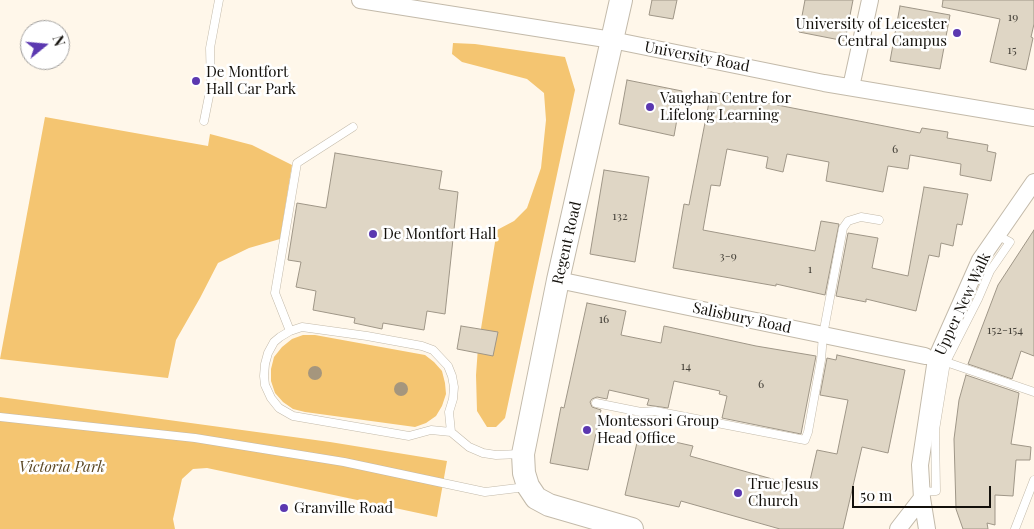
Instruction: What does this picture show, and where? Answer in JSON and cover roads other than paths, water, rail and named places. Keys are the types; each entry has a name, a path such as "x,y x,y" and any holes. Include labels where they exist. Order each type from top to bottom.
{"street":[{"name":"University Road","path":"360,0 612,40 851,88 1034,118"},
{"name":"Regent Road","path":"528,486 524,473 523,454 558,280 621,0"},
{"path":"851,88 870,0"},
{"name":"Upper New Walk","path":"927,529 921,495 920,465 936,359 980,260 1034,182"},
{"name":"Salisbury Road","path":"558,280 925,356"},
{"path":"528,486 536,498 549,505 632,529"},
{"path":"898,529 921,495"}],"lane":[{"path":"204,121 211,86 209,54 219,0"},
{"path":"290,331 275,293 297,163 353,127"},
{"path":"596,403 641,412 655,411 805,440 821,360 823,334 843,228 848,220 861,217 878,220"},
{"path":"921,495 936,491 935,430 946,362 978,300 990,270 1010,242 997,235"},
{"path":"451,432 450,412 454,387 452,376 448,366 432,350 422,346 302,327 290,331 274,342 265,364 265,385 278,408 298,417 409,436 431,430 451,432 470,447 482,453 496,455 523,454"},
{"path":"946,362 1034,392"},
{"path":"0,417 195,438 344,462 485,492 528,486"},
{"path":"1015,529 1034,480"}],"place":[{"name":"University of Leicester Central Campus","path":"957,33"},
{"name":"De Montfort Hall Car Park","path":"196,81"},
{"name":"Vaughan Centre for Lifelong Learning","path":"650,107"},
{"name":"De Montfort Hall","path":"373,234"},
{"name":"Montessori Group Head Office","path":"587,430"},
{"name":"True Jesus Church","path":"738,493"},
{"name":"Granville Road","path":"284,508"}],"park label":[{"name":"Victoria Park","path":"62,467"}]}
